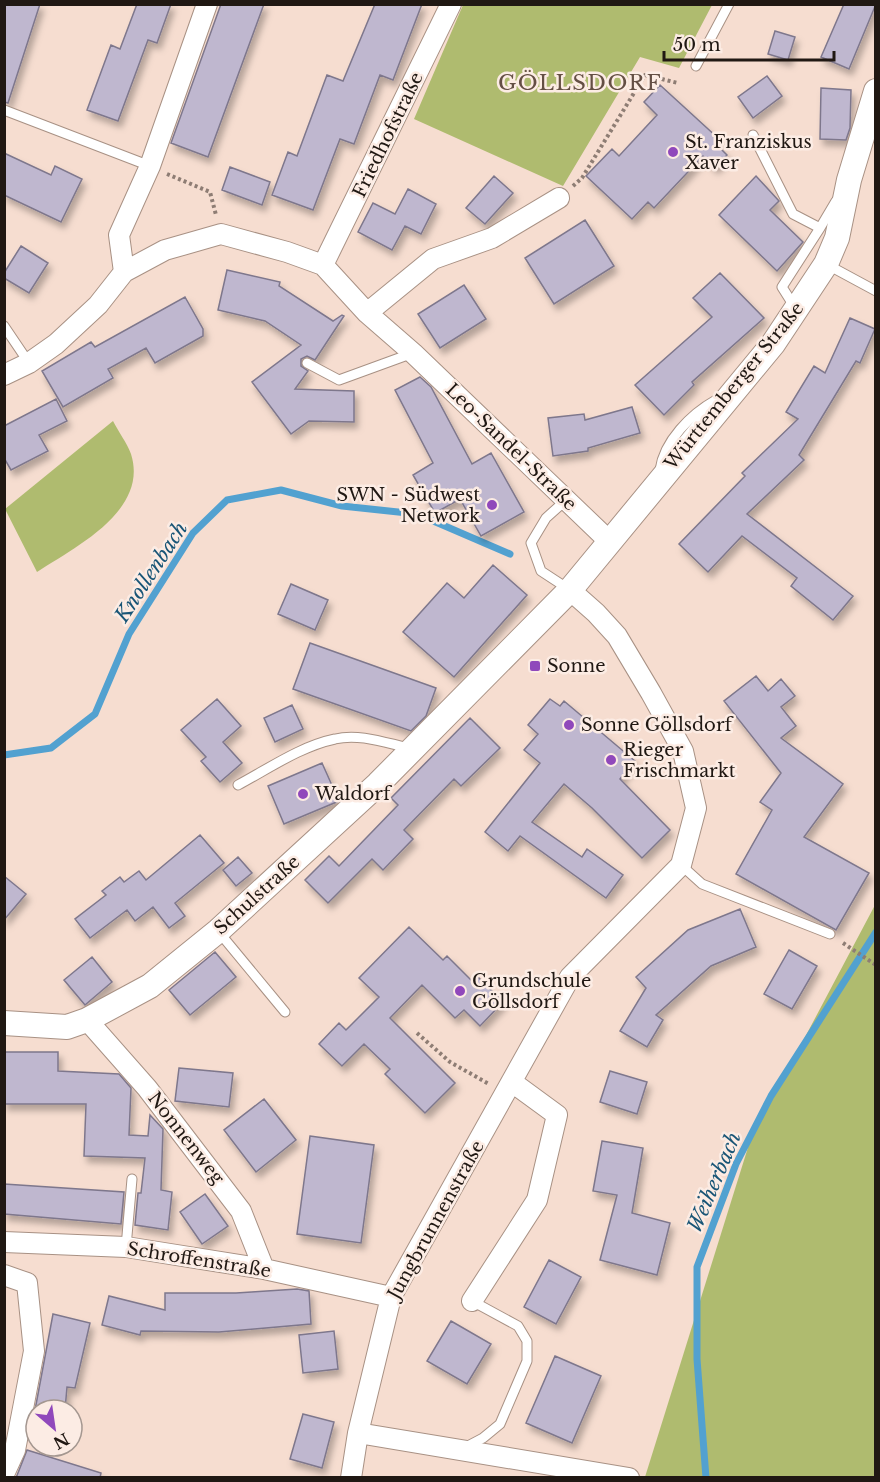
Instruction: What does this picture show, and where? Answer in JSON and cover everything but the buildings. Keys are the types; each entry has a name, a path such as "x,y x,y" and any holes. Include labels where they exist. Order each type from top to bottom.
{"street":[{"path":"124,272 119,236 150,166 207,4"},
{"name":"Friedhofstraße","path":"323,265 451,4"},
{"name":"Württemberger Straße","path":"570,590 737,388 797,311 826,264 837,238 849,180 876,91"},
{"path":"367,312 433,259 492,238 559,198"},
{"path":"4,375 28,363 56,344 98,305 124,272 165,250 221,234"},
{"name":"Leo-Sandel-Straße","path":"221,234 287,252 323,265 367,312 413,353 609,541"},
{"name":"Schulstraße","path":"4,1023 68,1027 87,1020 150,986 218,931 378,784 411,748 570,590"},
{"name":"Jungbrunnenstraße","path":"349,1473 391,1297 570,977 681,865 696,808 683,751 617,636 570,590"},
{"name":"Nonnenweg","path":"87,1020 147,1088 241,1211 264,1269"},
{"path":"472,1301 537,1200 556,1115 509,1088"},
{"name":"Schroffenstraße","path":"4,1242 126,1247 264,1269 391,1297"},
{"path":"4,1275 27,1283 34,1350 15,1450 4,1474"},
{"path":"358,1433 628,1478"}],"lane":[{"path":"696,66 729,4"},
{"path":"4,110 150,166"},
{"path":"753,135 792,214 820,228"},
{"path":"797,311 782,287 849,180"},
{"path":"826,264 876,291"},
{"path":"4,326 28,363"},
{"path":"307,363 339,380 413,353"},
{"path":"566,500 546,518 531,543 541,571 570,590"},
{"path":"238,785 305,749 336,738 368,738 411,748"},
{"path":"681,865 702,884 830,934"},
{"path":"218,931 285,1012"},
{"path":"126,1247 132,1179"},
{"path":"461,1450 483,1438 500,1424 527,1361 527,1341 518,1326 472,1301"}],"path":[{"path":"559,198 582,178 645,75 678,82"},
{"path":"150,166 210,192 221,234"},
{"path":"830,934 875,964"},
{"path":"417,1032 450,1062 509,1088"}],"green space":[{"path":"463,4 712,5 679,68 640,57 563,186 414,119"},
{"path":"113,421 131,454 134,474 129,493 119,510 105,525 88,539 37,572 5,509"},
{"path":"875,905 875,1477 645,1477 750,1141"}],"waterway":[{"name":"Knollenbach","path":"4,755 51,748 95,714 129,634 193,533 227,500 281,490 342,506 417,514 510,554"},
{"name":"Weiherbach","path":"706,1478 697,1359 697,1267 736,1164 771,1096 876,932"}],"place":[{"name":"St. Franziskus Xaver","path":"673,152"},
{"name":"SWN - Südwest Network","path":"492,505"},
{"name":"Sonne","path":"535,666"},
{"name":"Sonne Göllsdorf","path":"569,725"},
{"name":"Rieger Frischmarkt","path":"611,760"},
{"name":"Waldorf","path":"303,794"},
{"name":"Grundschule Göllsdorf","path":"460,991"}],"district":[{"name":"GÖLLSDORF","path":"580,83"}]}
